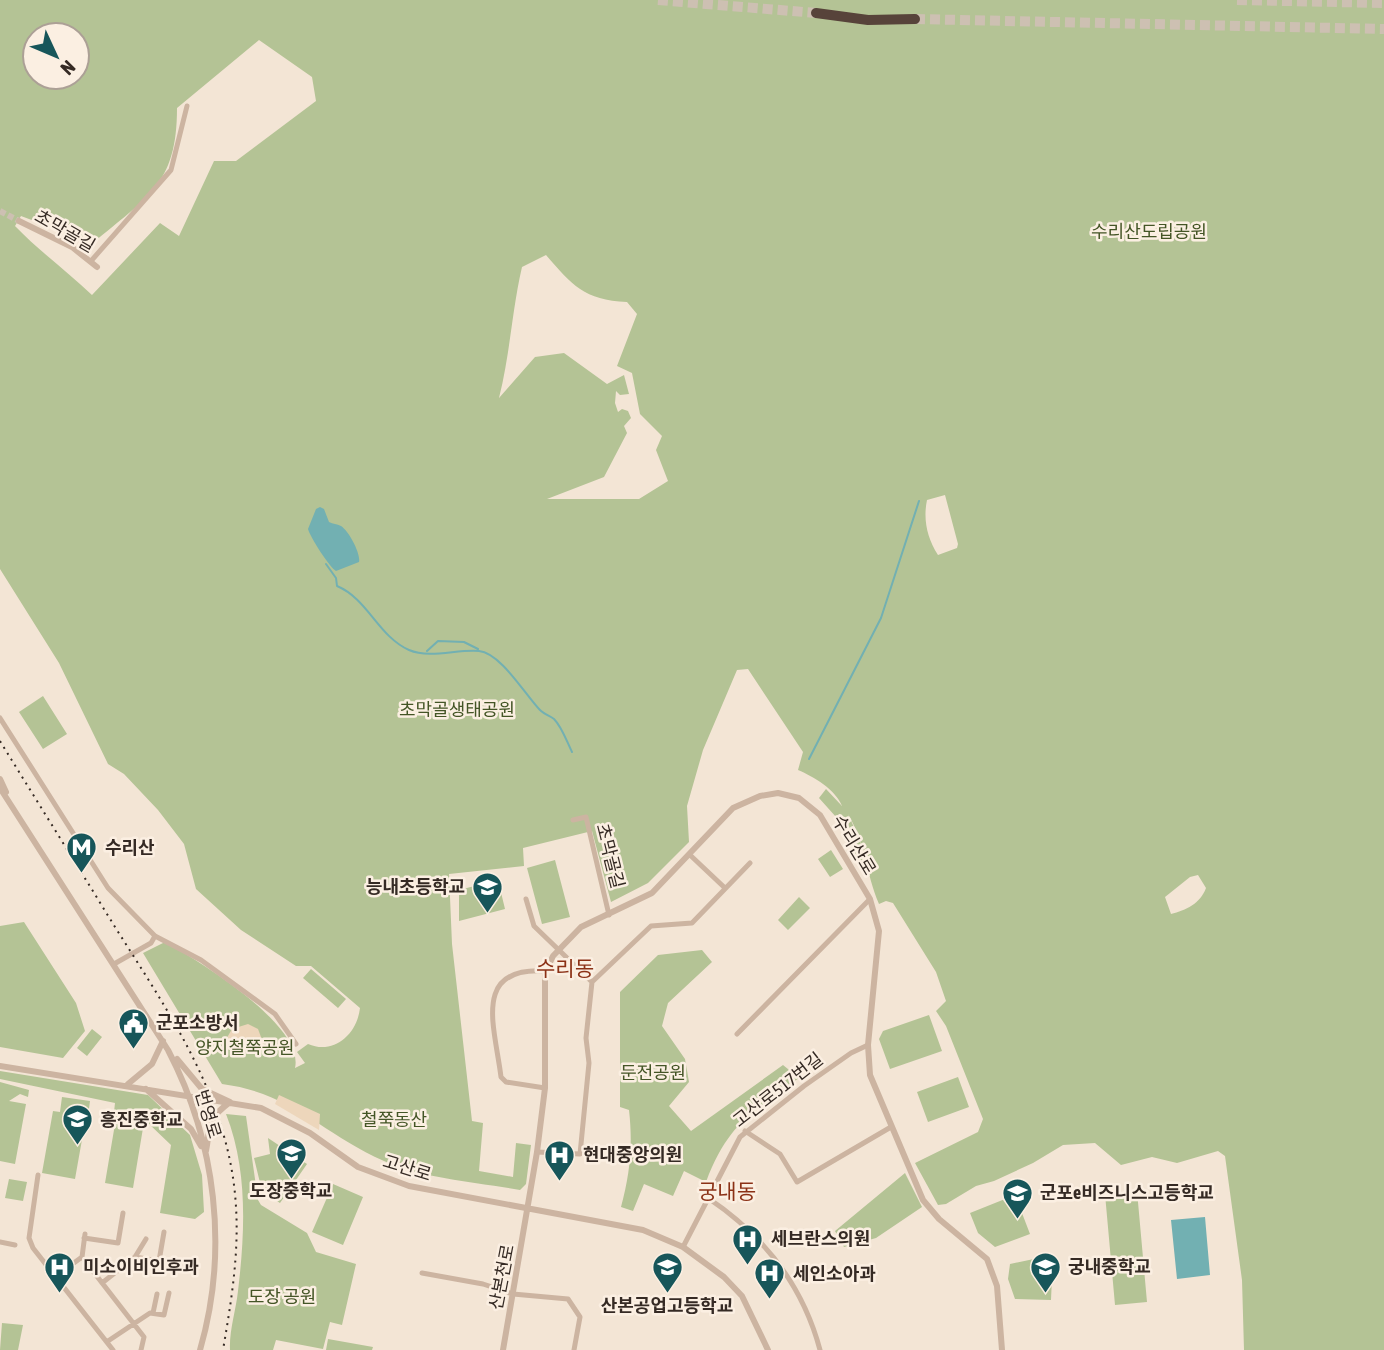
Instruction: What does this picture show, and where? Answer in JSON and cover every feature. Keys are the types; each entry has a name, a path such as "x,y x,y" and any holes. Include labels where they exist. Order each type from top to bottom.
{"highway":[{"path":"816,13 868,20 915,19"}],"street":[{"path":"94,264 171,170 187,106"},
{"name":"초막골길","path":"19,221 94,264"},
{"path":"0,718 108,888 155,936 201,960 275,1014 296,1044"},
{"path":"0,779 12,807"},
{"name":"번영로","path":"0,788 169,1050 189,1094 214,1201 216,1245 200,1350"},
{"path":"0,795 12,807"},
{"name":"수리산로","path":"530,1210 545,1087 546,971 558,948 581,927 652,893 733,808 760,796 791,795 810,805 826,823 870,899 879,931 868,1045 870,1076 891,1128 932,1212 987,1259 997,1286 1002,1350"},
{"name":"초막골길","path":"572,820 586,817 609,915"},
{"path":"690,855 725,888"},
{"path":"537,1152 580,1154 589,1063 586,1038 592,982 651,926 692,922 750,863"},
{"path":"526,899 534,926 592,982"},
{"path":"737,1034 870,899"},
{"path":"114,964 151,943 155,936"},
{"path":"545,1087 506,1082 500,1077 493,1002 496,989 507,976 519,971 546,971"},
{"path":"128,1084 152,1063 163,1041"},
{"name":"고산로517번길","path":"683,1247 727,1156 745,1131 823,1073 868,1045"},
{"path":"169,1050 202,1089 230,1102 210,1121 206,1130 205,1154"},
{"name":"고산로","path":"0,1066 189,1094 270,1111 358,1167 383,1178 409,1186 643,1230 683,1247 716,1269 742,1296 768,1350"},
{"path":"143,1087 191,1129 205,1154"},
{"path":"745,1131 779,1154 788,1163 797,1182 848,1150 891,1128"},
{"path":"38,1175 29,1238 33,1248 113,1350"},
{"path":"708,1198 752,1233 783,1269 808,1314 820,1350"},
{"name":"산본천로","path":"503,1350 530,1210"},
{"path":"123,1213 118,1243 85,1236 82,1257 144,1337 141,1350"},
{"path":"135,1257 159,1261 163,1232"},
{"path":"102,1283 135,1257 145,1241 161,1246"},
{"path":"0,1242 15,1244"},
{"path":"56,1276 82,1257"},
{"path":"422,1273 483,1284 513,1294 555,1295 572,1302 580,1317 574,1350"},
{"path":"108,1341 153,1313 164,1315 169,1293"},
{"path":"153,1313 157,1294"},
{"name":"번영로","path":"205,1331 206,1350"}],"green space":[{"path":"0,0 1384,0 1384,1350 1244,1350 1242,1280 1225,1156 1218,1151 1177,1163 1152,1157 1121,1165 1095,1143 1063,1145 1033,1163 976,1186 946,1204 938,1205 915,1163 978,1132 983,1119 946,1026 936,1011 946,1001 936,972 893,903 886,901 879,904 861,845 863,868 836,817 819,798 826,789 842,806 839,800 823,784 798,770 803,752 748,669 737,670 703,750 687,806 689,842 648,883 611,902 592,831 523,848 524,866 449,874 452,944 472,1121 483,1123 479,1171 513,1177 516,1143 531,1145 526,1184 520,1190 433,1176 400,1167 362,1150 288,1105 247,1089 222,1084 143,953 165,942 223,978 267,1014 283,1033 294,1051 295,1068 305,1063 297,1052 308,1044 317,1047 335,1045 349,1034 360,1008 311,966 296,966 241,930 196,889 184,844 158,810 124,774 108,764 59,663 0,569","holes":["259,40 312,77 316,101 236,161 214,161 179,236 160,223 92,295 15,226 21,216 93,243 143,200 165,172 176,134 177,108","546,255 580,289 600,298 627,302 637,314 617,366 632,373 640,414 662,436 656,450 668,481 639,499 547,499 604,477 627,433 624,426 631,418 628,411 622,409 618,412 615,403 616,391 620,395 629,394 624,375 607,384 564,353 535,357 499,398 522,267","945,495 957,548 938,555 927,528 927,500","1198,875 1206,888 1192,906 1171,914 1165,897 1190,877"]},
{"path":"43,696 67,734 43,749 19,712"},
{"path":"831,850 843,869 830,877 818,859"},
{"path":"555,860 570,917 542,924 527,868"},
{"path":"498,880 505,909 459,921 459,890"},
{"path":"799,897 810,908 788,930 778,920"},
{"path":"24,922 76,1003 85,1031 63,1058 0,1047 0,926"},
{"name":"둔전공원","path":"702,950 712,962 668,1003 662,1026 685,1059 689,1082 669,1106 691,1131 783,1065 799,1078 754,1111 732,1133 714,1162 706,1182 684,1171 673,1196 644,1184 633,1211 621,1207 629,1171 631,1135 629,1110 620,1107 620,992 658,955"},
{"path":"311,969 346,999 338,1008 303,978"},
{"path":"929,1015 942,1051 890,1069 879,1039 883,1031"},
{"path":"92,1029 102,1037 87,1056 77,1048"},
{"path":"0,1071 148,1095 190,1135 202,1175 204,1212 195,1219 160,1213 171,1145 148,1123 113,1121 115,1103 0,1079"},
{"path":"958,1077 969,1107 928,1122 917,1092"},
{"path":"0,1082 29,1090 28,1097 20,1094 9,1101 26,1104 15,1164 0,1161"},
{"path":"62,1097 90,1101 88,1116 74,1114 86,1117 75,1179 42,1173 53,1111 60,1112"},
{"name":"도장 공원","path":"226,1114 246,1116 258,1200 261,1205 307,1233 316,1252 356,1264 342,1325 330,1322 323,1349 276,1340 273,1350 230,1350 240,1269 243,1201 238,1157"},
{"path":"115,1124 143,1128 133,1188 105,1183"},
{"path":"268,1138 307,1164 280,1203 262,1191 254,1158 270,1154"},
{"path":"905,1173 922,1207 876,1238 844,1247 835,1231"},
{"path":"9,1179 27,1182 23,1201 5,1198"},
{"path":"333,1184 363,1197 343,1245 312,1232"},
{"path":"1137,1191 1147,1302 1115,1305 1105,1194"},
{"path":"1015,1195 1030,1234 995,1247 978,1233 970,1213"},
{"path":"1053,1255 1051,1300 1015,1299 1008,1279 1010,1264"},
{"path":"2,1323 23,1325 18,1350 0,1350"},
{"path":"328,1339 373,1347 372,1350 326,1350"}],"shaded area":[{"path":"248,1024 258,1029 264,1045 225,1041 232,1029"},
{"path":"279,1095 320,1114 319,1130 275,1104"}],"water":[{"path":"316,509 324,509 329,522 341,526 347,533 356,548 359,562 336,571 325,559 308,529"},
{"path":"1205,1217 1210,1275 1177,1279 1171,1220"}],"waterway":[{"path":"809,759 881,618 919,501"},
{"path":"326,564 336,578 337,586 357,600 398,644 417,653 479,651 496,659 540,710 557,722 572,752"},
{"path":"427,651 438,641 464,642 478,649"}],"tunnel":[{"path":"658,0 816,13"},
{"path":"1237,0 1384,3"},
{"path":"915,19 1384,29"},
{"path":"0,211 19,221"}],"railway":[{"path":"0,741 156,992 210,1094 231,1168 237,1225 223,1350"}],"place":[{"name":"수리산","path":"82,875"},
{"name":"능내초등학교","path":"488,914"},
{"name":"군포소방서","path":"133,1050"},
{"name":"흥진중학교","path":"77,1147"},
{"name":"도장중학교","path":"291,1180"},
{"name":"현대중앙의원","path":"560,1182"},
{"name":"군포e비즈니스고등학교","path":"1017,1220"},
{"name":"세브란스의원","path":"748,1266"},
{"name":"미소이비인후과","path":"60,1294"},
{"name":"궁내중학교","path":"1045,1294"},
{"name":"산본공업고등학교","path":"667,1295"},
{"name":"세인소아과","path":"770,1301"}],"district":[{"name":"수리동","path":"565,969"},
{"name":"궁내동","path":"727,1192"}],"park label":[{"name":"수리산도립공원","path":"1149,232"},
{"name":"초막골생태공원","path":"457,710"},
{"name":"양지철쭉공원","path":"245,1048"},
{"name":"철쭉동산","path":"394,1120"}]}
